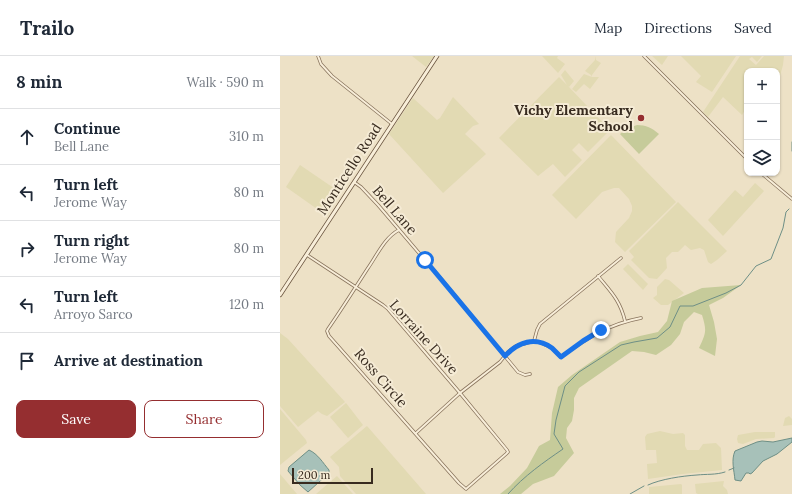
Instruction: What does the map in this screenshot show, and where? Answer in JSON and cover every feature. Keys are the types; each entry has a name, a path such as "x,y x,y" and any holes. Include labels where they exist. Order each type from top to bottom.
{"main road":[{"name":"Monticello Road","path":"280,295 437,56"}],"street":[{"path":"318,56 321,64 332,76 392,124"},
{"path":"644,56 744,156"},
{"path":"765,176 792,199"},
{"name":"Bell Lane","path":"354,182 399,230 518,372 524,375 530,374"},
{"name":"Ross Circle","path":"399,230 385,243 328,329 328,334 459,483 466,489 508,452"},
{"name":"Lorraine Drive","path":"307,255 383,304 460,393 508,452"},
{"path":"534,341 540,324 621,258"},
{"path":"598,276 617,299 626,321"},
{"path":"416,433 460,393 500,362 516,346 534,341 543,343 552,348 561,357 593,335 626,321 641,318"}],"shaded area":[{"path":"412,56 434,56 426,67"},
{"path":"542,56 558,56 557,58 565,64 558,73"},
{"path":"596,56 596,60 601,63 592,77 585,71 595,60"},
{"path":"652,56 668,56 662,65"},
{"path":"681,56 736,56 712,92 696,82 701,76"},
{"path":"740,56 762,56 757,62 752,57 749,59 756,65 764,56 784,56 780,76 780,68 744,68 744,112 742,115 723,97 708,117 703,112"},
{"path":"565,70 574,81 569,87 568,86 610,130 588,152 579,143 572,150 582,160 565,177 553,164 538,176 499,138 559,77 567,85 561,75"},
{"path":"584,74 592,77 599,77 590,89 584,84 576,92 572,89"},
{"path":"453,97 479,124 473,126 465,134 486,154 443,193 389,134 413,98 437,120 440,118"},
{"path":"611,135 676,202 625,252 615,242 616,232 629,218 632,211 632,206 629,199 619,188 602,192 576,219 552,195"},
{"path":"300,165 341,193 327,216 286,187"},
{"path":"755,183 764,191 723,236 708,220 735,190 743,197"},
{"path":"678,202 727,251 711,264 708,262 704,250 700,248 691,250 685,245 678,252 672,252 666,258 667,268 657,279 649,278 631,260 634,257 629,251"},
{"path":"628,264 648,284 643,290 623,269"},
{"path":"665,279 669,280 684,293 668,305 661,305 653,298 657,295 657,287"},
{"path":"280,333 288,339 345,402 327,416 318,411 298,427 280,406"},
{"path":"346,403 363,425 348,438 330,417"},
{"path":"280,409 307,443 280,465"},
{"path":"789,416 792,419 792,425 783,426 785,418"},
{"path":"367,426 426,494 356,494 340,476 339,467 330,457"},
{"path":"660,431 673,434 683,433 685,435 685,446 687,450 699,450 703,444 716,443 721,448 722,470 648,479 647,464 657,463 656,450 646,450 645,437 647,434"},
{"path":"755,432 775,432 775,437 756,439 743,444 738,443 738,435"},
{"path":"280,474 297,494 280,494"},
{"path":"337,476 353,494 316,494"},
{"path":"724,481 723,486 727,490 728,494 696,493 695,484"},
{"path":"681,484 682,494 649,494 649,487"}],"green space":[{"path":"637,125 649,127 659,134 639,154 620,134 626,129"},
{"path":"741,285 723,298 709,305 717,339 715,356 699,348 704,335 705,325 702,315 694,312 684,322 680,334 671,345 656,355 632,351 579,388 574,398 572,421 567,428 566,438 574,453 554,476 533,484 521,494 500,494 527,468 539,446 550,440 552,413 558,387 572,375 620,342 658,332 667,321 672,301 702,288"}],"water":[{"path":"792,438 792,442 777,454 763,461 752,473 746,473 741,481 735,480 733,461 735,451 757,442 773,442"},
{"path":"309,450 320,459 329,470 329,473 308,492 288,471 289,467"}],"waterway":[{"path":"792,142 792,151"},
{"path":"508,494 527,475 563,449 554,434 565,386 579,372 621,345 657,338 670,327 680,306 693,306 726,293 741,285 756,266 771,259 783,228 786,212 789,209"},
{"path":"729,470 734,468"},
{"path":"648,485 672,478 725,472"},
{"path":"630,494 644,486"}],"place":[{"name":"Vichy Elementary School","path":"641,118"}],"route":[{"path":"425,260 505,356 516,346 534,341 543,343 552,348 561,357 601,330"}]}
